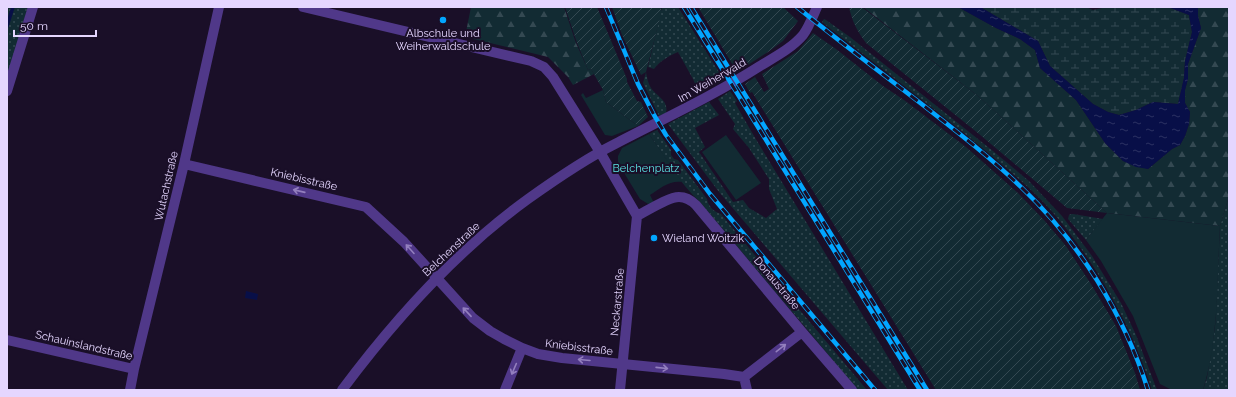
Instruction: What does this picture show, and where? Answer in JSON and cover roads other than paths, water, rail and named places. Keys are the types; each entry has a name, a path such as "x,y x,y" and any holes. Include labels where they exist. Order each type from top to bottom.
{"street":[{"path":"7,91 33,7"},
{"name":"Wutachstraße","path":"134,369 184,164 219,7"},
{"path":"303,7 531,61 544,67 553,77 600,152 637,216"},
{"name":"Im Weiherwald","path":"600,152 711,96 774,58 802,35 807,29 817,7"},
{"name":"Belchenstraße","path":"342,390 390,329 436,278 469,247 504,218 556,180 600,152"},
{"name":"Kniebisstraße","path":"184,164 366,207 404,242 473,318 490,331 522,348 538,354 562,358 744,377"},
{"name":"Donaustraße","path":"637,216 678,197 691,200 696,204 852,390"},
{"name":"Neckarstraße","path":"620,390 637,216"},
{"path":"746,390 744,377 802,332"},
{"name":"Schauinslandstraße","path":"7,340 134,369 130,390"},
{"path":"505,390 522,348"}],"water":[{"path":"958,7 983,7 982,8 1038,41 1050,66 1093,104 1108,112 1119,115 1136,110 1153,102 1178,104 1184,78 1185,61 1192,32 1189,15 1168,7 1198,7 1198,16 1201,28 1188,64 1188,79 1185,90 1185,103 1190,112 1189,124 1180,145 1172,149 1148,169 1136,167 1123,161 1105,143 1076,100 1040,68 1035,50 1020,39 996,28"},
{"path":"246,291 258,294 257,300 245,298"}],"waterway":[{"path":"7,26 13,7"}],"railway":[{"path":"606,7 638,84 666,135 710,194 875,390"},
{"path":"684,7 920,390"},
{"path":"691,7 927,390"},
{"path":"797,7 976,147 1042,208 1080,255 1113,307 1138,362 1148,390"}],"place":[{"name":"Albschule und Weiherwaldschule","path":"443,20"},
{"name":"Wieland Woitzik","path":"654,238"}],"park label":[{"name":"Belchenplatz","path":"646,168"}]}
